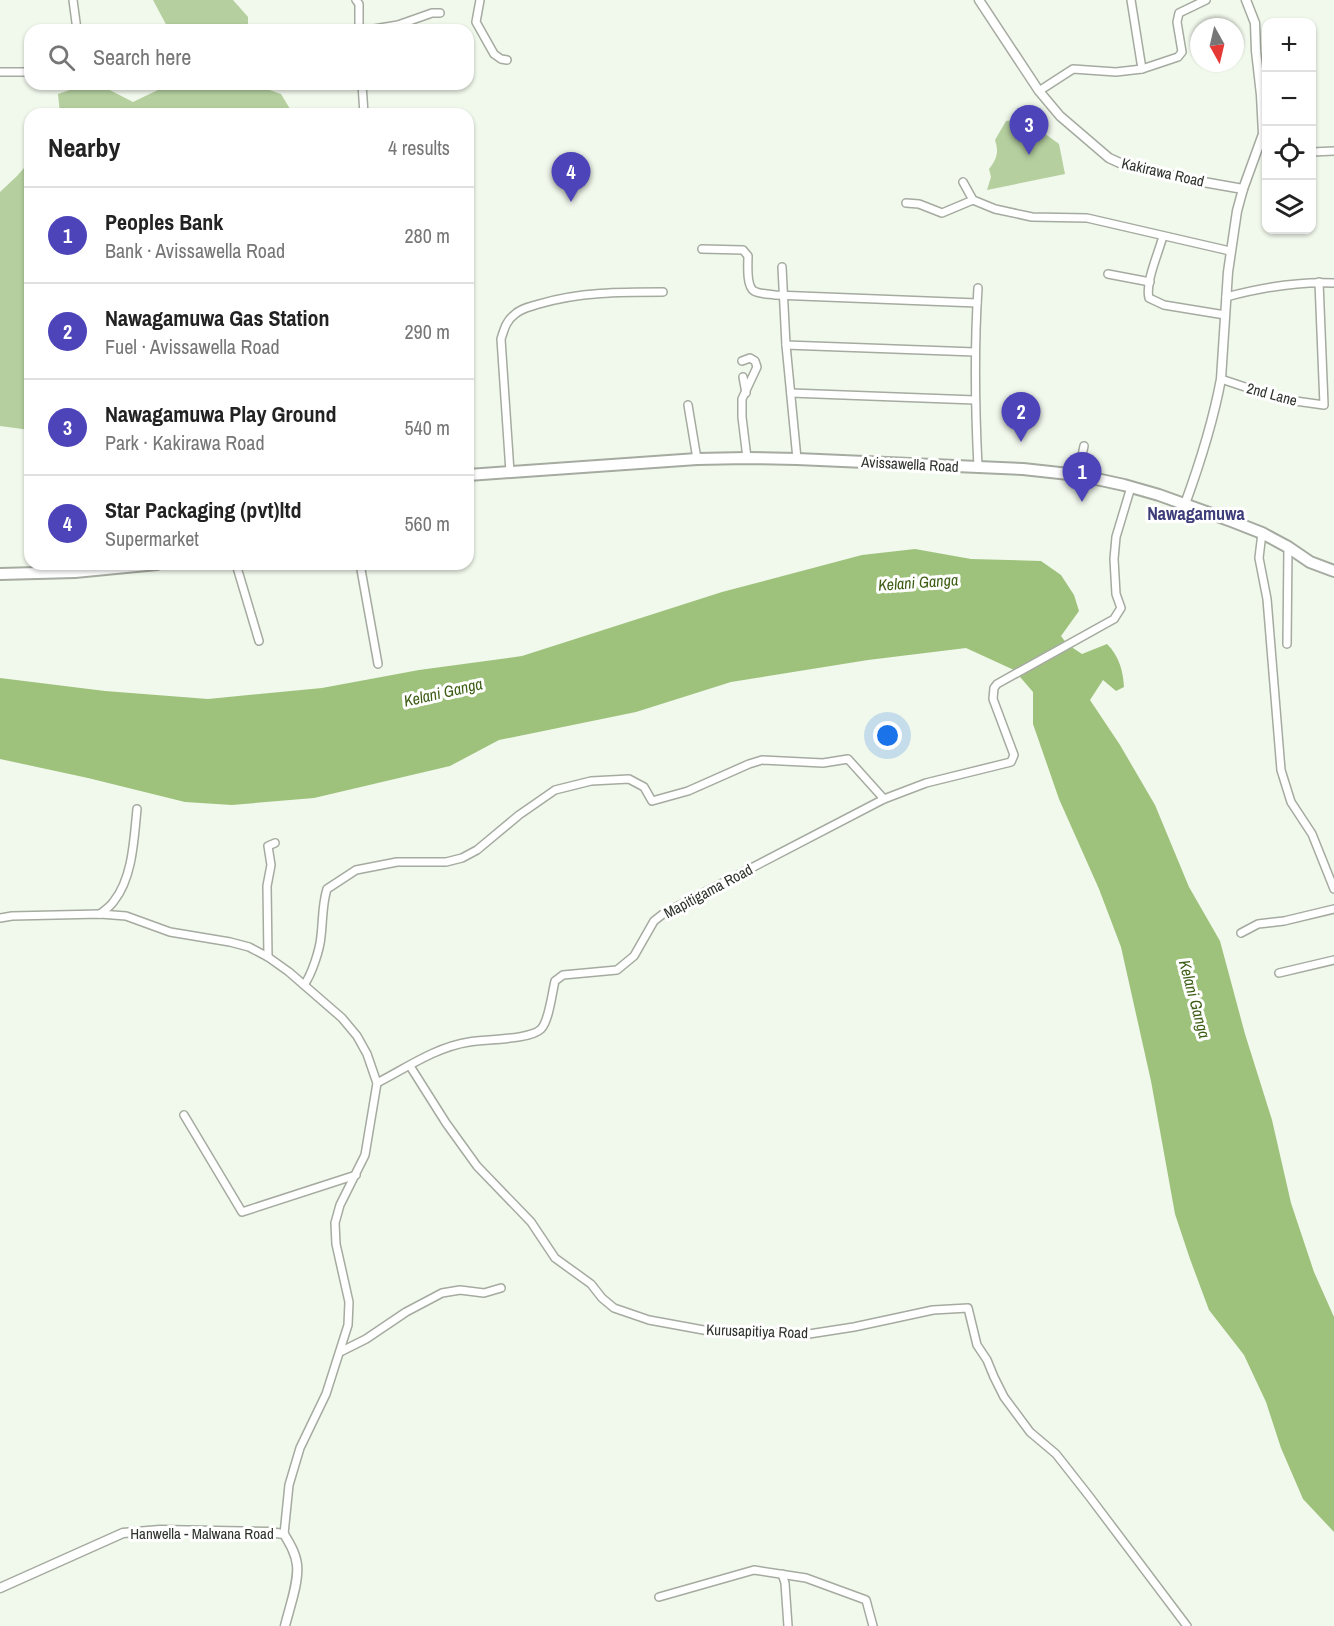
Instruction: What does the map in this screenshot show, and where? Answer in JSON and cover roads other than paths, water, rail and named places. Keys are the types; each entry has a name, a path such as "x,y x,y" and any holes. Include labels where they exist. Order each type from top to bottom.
{"main road":[{"name":"Avissawella Road","path":"474,475 698,459 747,458 1023,469 1078,475 1131,487 1185,504 1262,533 1310,562 1334,571"},
{"path":"0,574 96,570"}],"street":[{"path":"73,0 77,24"},
{"path":"356,0 360,24"},
{"path":"480,0 476,22 494,54 507,60"},
{"name":"Kakirawa Road","path":"980,0 1039,91 1060,116 1109,158 1120,163 1192,180 1243,189"},
{"path":"1131,0 1142,69"},
{"path":"1039,91 1073,69 1116,72 1142,69 1178,57 1182,52 1177,22 1179,12 1206,0"},
{"path":"1246,0 1255,23 1263,126"},
{"path":"401,24 432,13 441,14"},
{"path":"0,72 24,72"},
{"path":"362,90 364,108"},
{"path":"1185,504 1208,438 1221,379 1230,251 1237,211 1243,189 1262,146"},
{"path":"1316,152 1334,152"},
{"path":"963,182 973,200 995,209 1032,217 1087,218 1230,251"},
{"path":"906,203 919,204 942,213 973,200"},
{"path":"1163,236 1150,282 1149,298 1164,305 1225,315"},
{"path":"702,249 743,250 748,256 748,277 754,292 775,296 977,303"},
{"path":"782,267 786,345 797,459"},
{"path":"1108,274 1150,282"},
{"path":"1226,297 1254,289 1319,282 1334,283"},
{"name":"2nd Lane","path":"1221,379 1281,399 1324,405 1319,282"},
{"path":"978,288 975,352 978,467"},
{"path":"510,472 501,339 505,325 512,316 522,309 555,299 610,292 663,292"},
{"path":"786,345 975,352"},
{"path":"742,361 750,358 757,367 742,399 747,458"},
{"path":"743,377 746,393"},
{"path":"791,393 975,400"},
{"path":"688,405 698,459"},
{"path":"1078,475 1084,446"},
{"name":"Mapitigama Road","path":"377,1083 445,1048 468,1042 531,1035 542,1029 555,981 563,975 617,970 634,956 654,921 663,914 884,799 926,783 1011,762 1014,756 993,699 994,688 997,684 1114,619 1121,608 1116,594 1114,559 1116,537 1131,487"},
{"path":"1262,533 1259,558 1267,599 1281,770 1291,802 1312,834 1334,889"},
{"path":"1287,644 1288,547"},
{"path":"238,570 260,641"},
{"path":"361,570 378,664"},
{"path":"304,985 321,939 327,889 356,870 397,862 446,862 462,858 477,850 519,814 555,790 591,781 629,779 644,787 652,801 688,791 762,760 823,763 848,759 884,799"},
{"path":"100,914 114,902 131,861 137,809"},
{"path":"268,957 267,886 271,865 268,846 275,843"},
{"path":"1241,933 1258,924 1284,921 1334,909"},
{"path":"0,918 100,914 126,916 170,932 249,947 268,957 342,1018 357,1036 367,1054 377,1083 365,1155 340,1205 334,1223 336,1244 350,1302 348,1325 326,1394 300,1448 291,1475 284,1534"},
{"path":"1279,973 1334,960"},
{"name":"Kurusapitiya Road","path":"410,1066 446,1123 477,1166 531,1222 555,1258 591,1284 614,1308 649,1320 709,1331 809,1334 933,1310 968,1308 977,1345 987,1360 1004,1397 1030,1432 1056,1454 1187,1626"},
{"path":"184,1115 242,1212 356,1174"},
{"path":"340,1352 366,1340 406,1312 442,1293 460,1290 484,1293 501,1288"},
{"name":"Hanwella - Malwana Road","path":"0,1588 123,1533 160,1530 284,1534 292,1547 297,1566 296,1582 285,1626"},
{"path":"659,1597 754,1570 806,1578 866,1600 873,1626"},
{"path":"782,1574 785,1583 788,1626"}],"water":[{"name":"Kelani Ganga","path":"915,549 971,559 1041,561 1061,575 1074,595 1079,611 1061,636 1067,644 1082,654 1107,644 1115,653 1120,664 1124,687 1116,691 1103,680 1090,700 1120,745 1155,805 1189,887 1220,941 1245,1034 1272,1120 1291,1203 1314,1272 1334,1317 1334,1532 1303,1499 1281,1448 1266,1402 1244,1355 1209,1310 1190,1259 1175,1214 1151,1081 1121,947 1099,889 1059,799 1033,724 1033,692 1014,670 966,648 868,660 731,682 636,712 499,740 450,766 314,798 232,805 185,802 0,759 0,678 105,691 208,699 322,688 419,670 522,656 722,592 862,555"}],"place":[{"name":"Nawagamuwa Play Ground","path":"1029,155"},
{"name":"Star Packaging (pvt)ltd","path":"571,202"},
{"name":"Nawagamuwa Gas Station","path":"1021,442"},
{"name":"Peoples Bank","path":"1082,502"}],"district":[{"name":"Nawagamuwa","path":"1196,513"}]}
